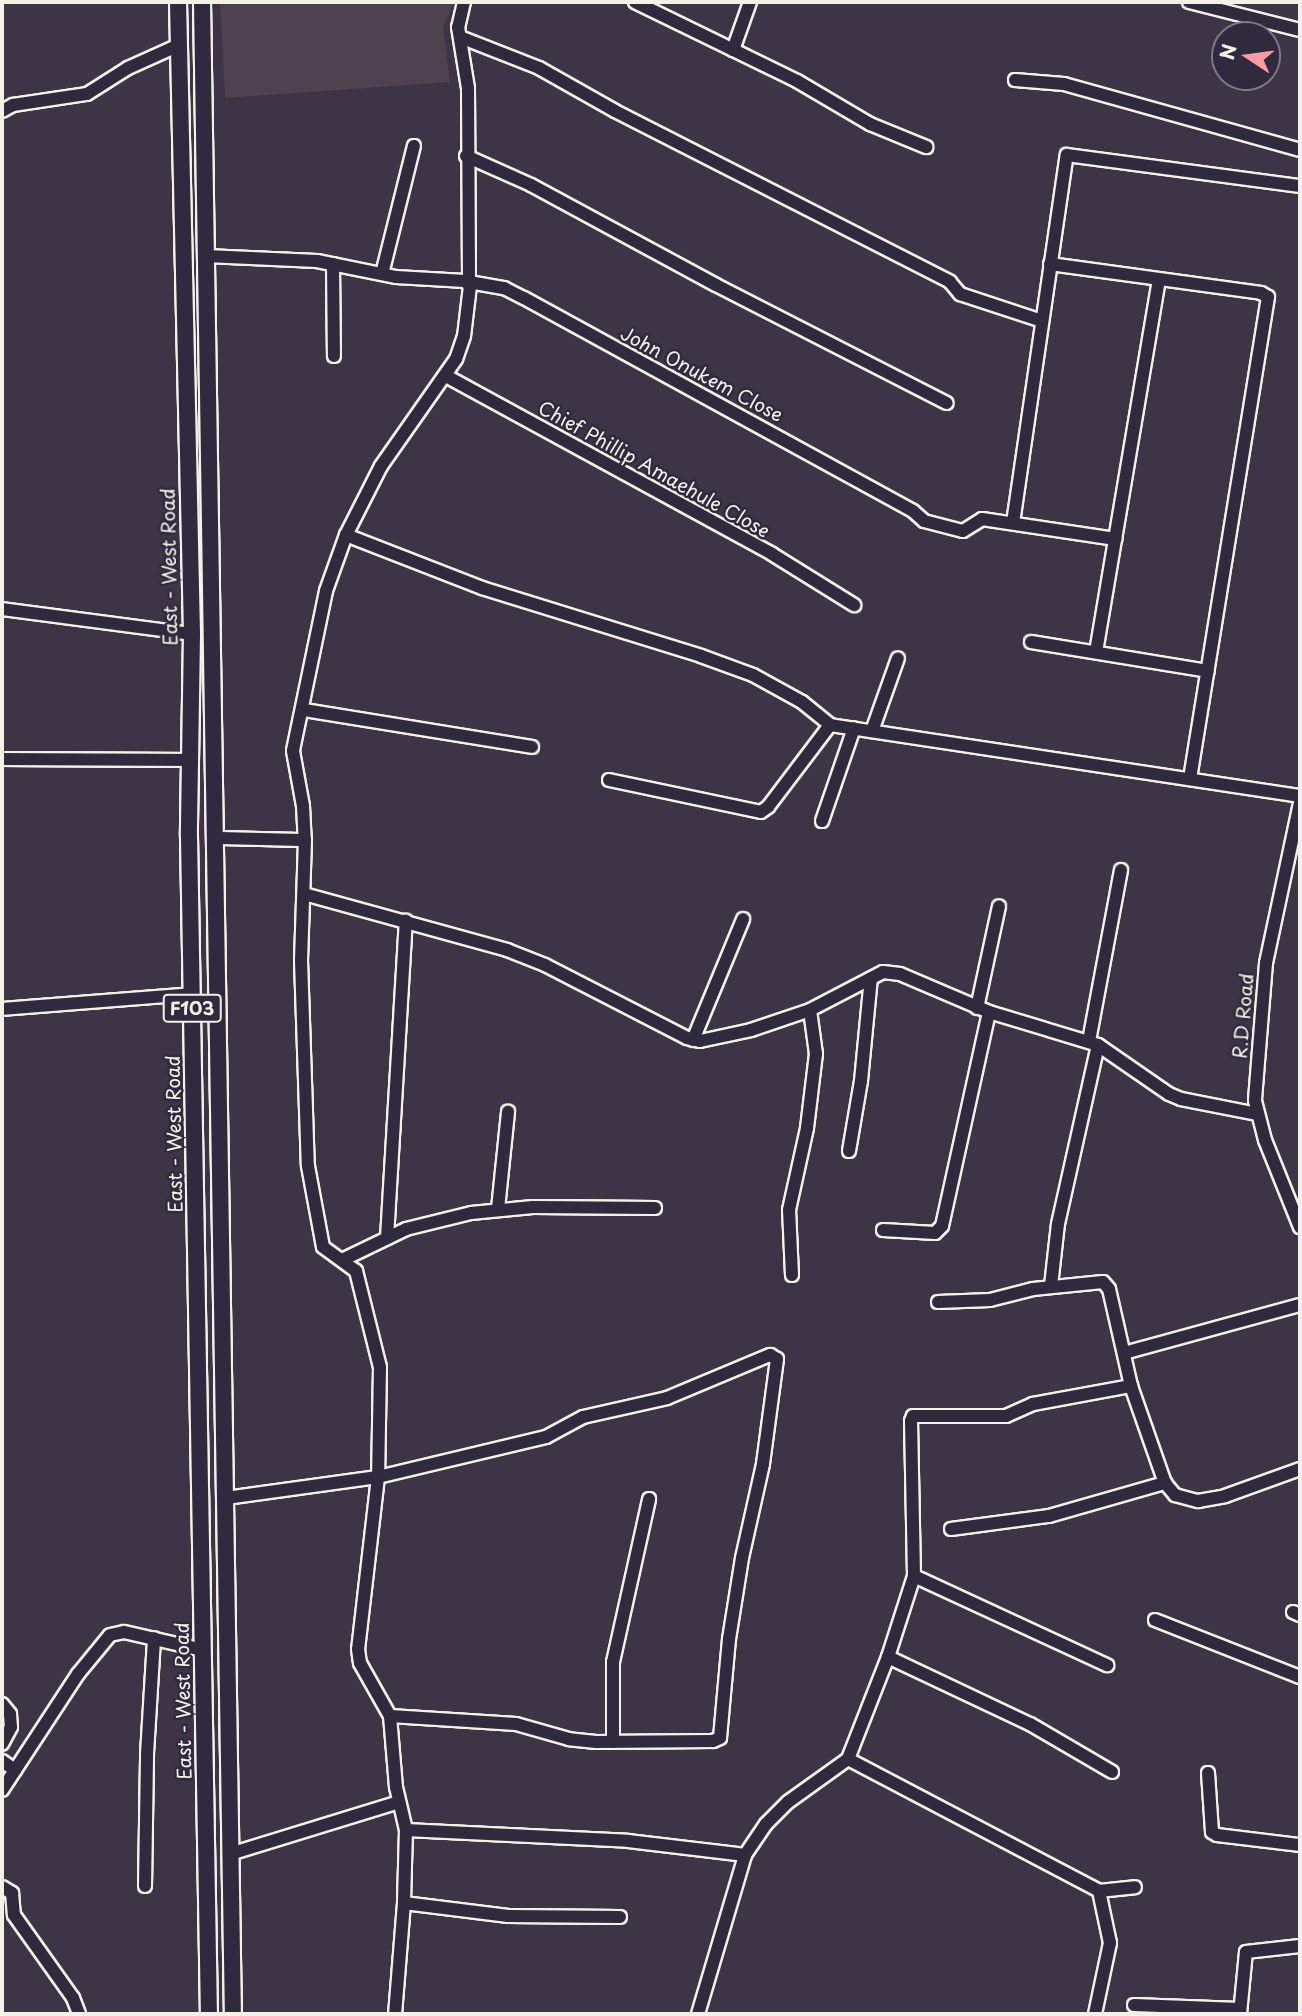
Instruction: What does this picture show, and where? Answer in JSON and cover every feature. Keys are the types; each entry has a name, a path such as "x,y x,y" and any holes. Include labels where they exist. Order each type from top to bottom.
{"main road":[{"name":"East - West Road","path":"177,2 192,634 191,994 209,2014"},
{"name":"F103","path":"202,2 224,1287 233,2014"},
{"path":"198,1287 224,1287"}],"street":[{"path":"395,2014 404,1903 406,1830 399,1802 390,1716 358,1657 378,1477 379,1357 356,1271 330,1255 323,1247 305,1139 301,960 305,840 303,806 293,761 317,629 346,535 381,466 446,376 464,336 469,282 466,156 468,88 458,21 464,2"},
{"path":"635,2 797,81 870,124 926,148"},
{"path":"733,50 750,2"},
{"path":"1189,2 1300,30"},
{"path":"460,37 539,68 615,111 950,282 960,295 1042,321"},
{"path":"2,111 13,105 87,94 128,68 179,45"},
{"path":"1015,80 1064,84 1300,150"},
{"path":"382,274 414,146"},
{"path":"1013,523 1067,155 1300,186"},
{"path":"466,156 531,185 693,273 947,402"},
{"name":"John Onukem Close","path":"206,256 333,264 382,274 496,286 524,298 913,511 923,521 963,531 982,519 1116,539"},
{"path":"333,264 334,356"},
{"path":"1050,264 1261,293 1268,298 1270,304 1190,777"},
{"path":"1096,652 1159,281"},
{"name":"Chief Phillip Amaehule Close","path":"446,376 849,601"},
{"path":"346,535 482,588 663,643 753,675 778,686 830,725 1190,777 1300,796"},
{"path":"2,609 192,634"},
{"path":"1031,642 1208,671"},
{"path":"872,731 898,658"},
{"path":"304,710 532,747"},
{"path":"609,780 761,812 768,807 830,725"},
{"path":"822,821 853,728"},
{"path":"2,759 190,760"},
{"name":"R.D Road","path":"1300,803 1265,974 1257,1114 1300,1227"},
{"path":"216,838 305,840"},
{"path":"1051,1286 1058,1224 1094,1043 1121,870"},
{"path":"304,894 524,956 693,1040 711,1041 810,1010 883,972 900,974 983,1010 1094,1043 1169,1094 1257,1114"},
{"path":"883,1230 935,1233 942,1226 983,1010 999,906"},
{"path":"693,1040 743,919"},
{"path":"387,1238 406,921"},
{"path":"849,1151 861,1082 871,978"},
{"path":"2,1009 191,994"},
{"path":"792,1275 789,1210 807,1128 817,1054 810,1010"},
{"path":"498,1209 508,1112"},
{"path":"342,1261 387,1238 438,1220 498,1209 655,1208"},
{"path":"938,1302 990,1300 1051,1286 1096,1282 1107,1284 1131,1386 1165,1483 1175,1495 1198,1501 1225,1496 1300,1469"},
{"path":"1124,1353 1300,1305"},
{"path":"226,1498 378,1477 547,1437 583,1417 667,1398 770,1355 777,1359 763,1464 742,1558 729,1639 720,1738 613,1742 569,1739 516,1724 390,1716"},
{"path":"698,2014 745,1855 766,1824 789,1802 848,1759 888,1657 914,1576 911,1421 914,1416 1006,1416 1033,1404 1131,1386"},
{"path":"951,1529 1049,1516 1165,1483"},
{"path":"613,1742 612,1662 649,1499"},
{"path":"914,1576 1107,1665"},
{"path":"1155,1620 1300,1676"},
{"path":"2,1790 78,1674 110,1636 124,1632 203,1650"},
{"path":"145,1886 147,1754 154,1638"},
{"path":"888,1657 1030,1724 1112,1772"},
{"path":"2,1704 10,1714 11,1727 2,1744"},
{"path":"848,1759 1099,1891 1135,1887"},
{"path":"2,1761 15,1770"},
{"path":"1208,1773 1212,1832 1300,1845"},
{"path":"230,1854 399,1802"},
{"path":"406,1830 628,1841 745,1855"},
{"path":"2,1887 12,1893 14,1915 73,1998 79,2014"},
{"path":"1095,2014 1110,1950 1099,1891"},
{"path":"404,1903 508,1916 620,1917"},
{"path":"1134,2005 1240,2012 1247,1952 1300,1946"}],"shaded area":[{"path":"220,2 454,2 443,27 450,82 225,98"}]}
